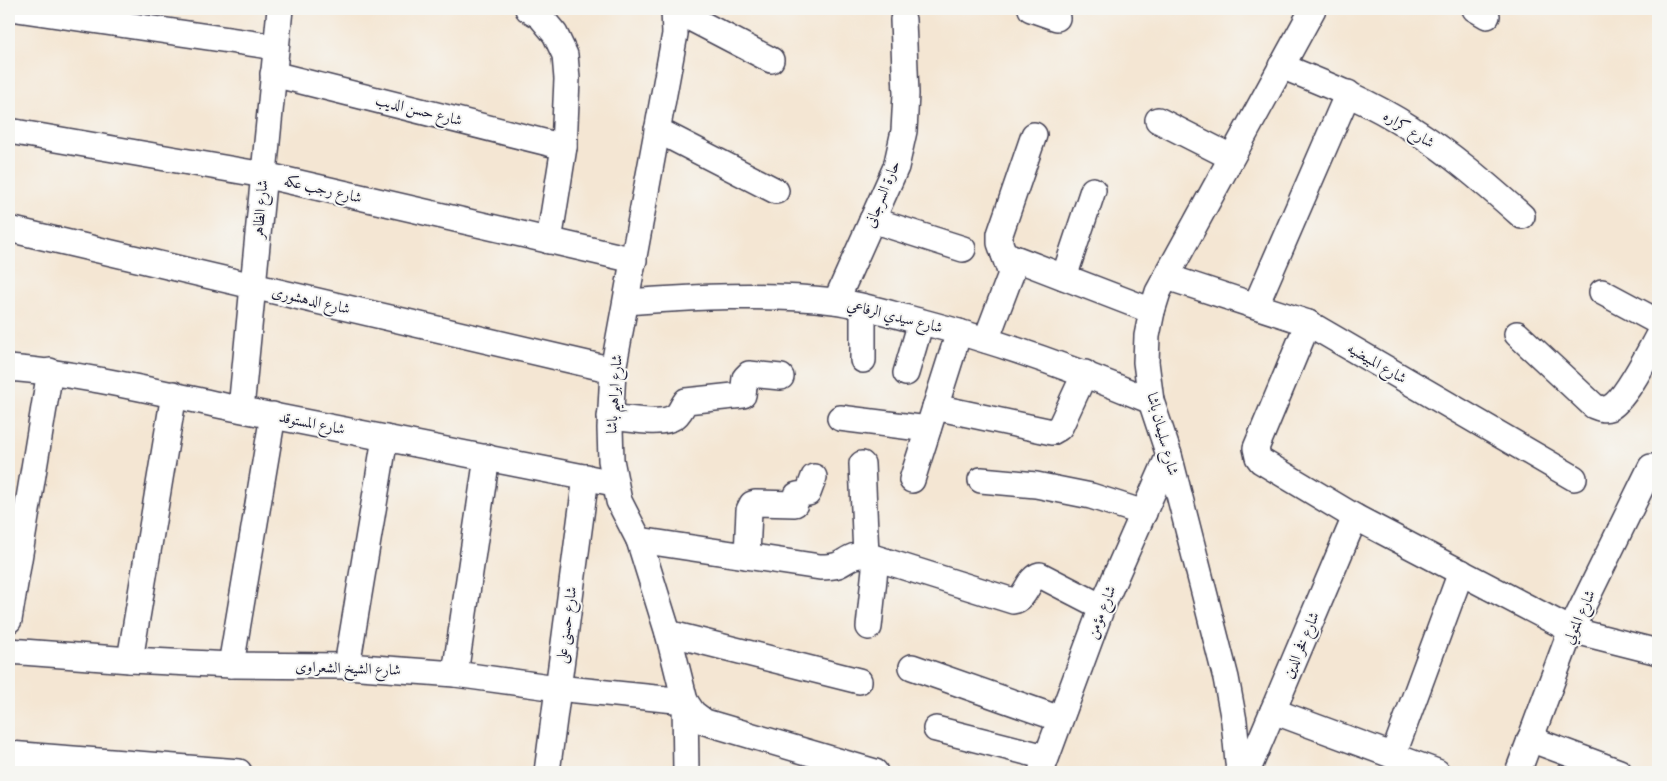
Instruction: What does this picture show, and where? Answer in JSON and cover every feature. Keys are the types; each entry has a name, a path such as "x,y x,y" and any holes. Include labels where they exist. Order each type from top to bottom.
{"street":[{"path":"17,9 276,46"},
{"name":"شارع الظاهر","path":"241,409 280,9"},
{"path":"528,9 540,16 555,34 565,55 567,79 564,147 549,241"},
{"path":"675,9 771,60"},
{"name":"شارع ابراهيم باشا","path":"675,9 676,34 612,370 610,417 611,460 614,483 619,501 639,540 668,633 685,701 686,772"},
{"path":"1031,9 1057,18"},
{"name":"شارع سليمان باشا","path":"1239,772 1234,721 1226,678 1169,455 1151,401 1146,362 1147,336 1158,292 1313,9"},
{"name":"حارة السرجانى","path":"836,301 896,167 904,131 906,94 903,20"},
{"name":"شارع كراره","path":"1281,66 1348,94 1411,128 1469,169 1522,216"},
{"name":"شارع حسن الديب","path":"273,74 564,147"},
{"path":"1256,305 1348,94"},
{"path":"1158,120 1231,157"},
{"path":"657,130 776,190"},
{"name":"شارع رجب عكه","path":"9,131 264,175 634,260"},
{"path":"986,340 1010,276 1000,243 1000,234 1034,135"},
{"path":"1064,277 1093,190"},
{"path":"872,220 963,249"},
{"name":"شارع الدهشورى","path":"9,229 612,370"},
{"path":"1004,254 1152,311"},
{"name":"شارع المبيضيه","path":"1167,277 1308,323 1574,478"},
{"path":"1602,292 1658,322"},
{"name":"شارع سيدي الرفاعي","path":"626,302 692,297 758,297 836,301 986,340 1085,373 1151,401"},
{"path":"863,307 863,360"},
{"path":"906,373 921,322"},
{"path":"1308,323 1256,448 1258,457 1265,464 1355,517 1571,630 1658,652"},
{"path":"912,480 960,332"},
{"path":"1516,334 1594,406 1602,409 1611,407 1629,386 1658,336"},
{"name":"شارع المستوقد","path":"9,368 50,371 174,394 614,483"},
{"path":"9,620 50,371"},
{"path":"840,418 932,418 1052,432 1061,425 1085,373"},
{"path":"610,417 660,421 670,419 677,416 686,401 743,395 745,378 748,374 781,377"},
{"path":"130,660 174,394"},
{"path":"231,665 273,415"},
{"path":"347,666 385,438"},
{"name":"شارع مؤمن","path":"1044,765 1102,607 1169,455"},
{"path":"455,674 487,458"},
{"path":"862,464 871,557 869,627"},
{"name":"شارع المتولي","path":"1518,772 1571,630 1650,467"},
{"name":"شارع حسنى على","path":"547,772 586,477"},
{"path":"747,556 748,510 750,506 756,503 795,504 797,495 808,493 814,477"},
{"path":"981,480 1036,485 1073,492 1144,513"},
{"name":"شارع فخر الدين","path":"1247,772 1355,517"},
{"path":"639,540 829,567 837,565 850,557 871,557 1013,601 1020,599 1034,578 1040,575 1102,607"},
{"path":"1393,756 1461,572"},
{"path":"668,633 859,681"},
{"name":"شارع الشيخ الشعراوى","path":"9,651 231,665 347,666 455,674 557,688 685,701"},
{"path":"912,667 1060,720"},
{"path":"685,701 693,713 705,722 796,761 859,770"},
{"path":"1273,710 1437,772"},
{"path":"936,729 1044,765"},
{"path":"1530,739 1619,772"},
{"path":"9,754 239,772"}]}
